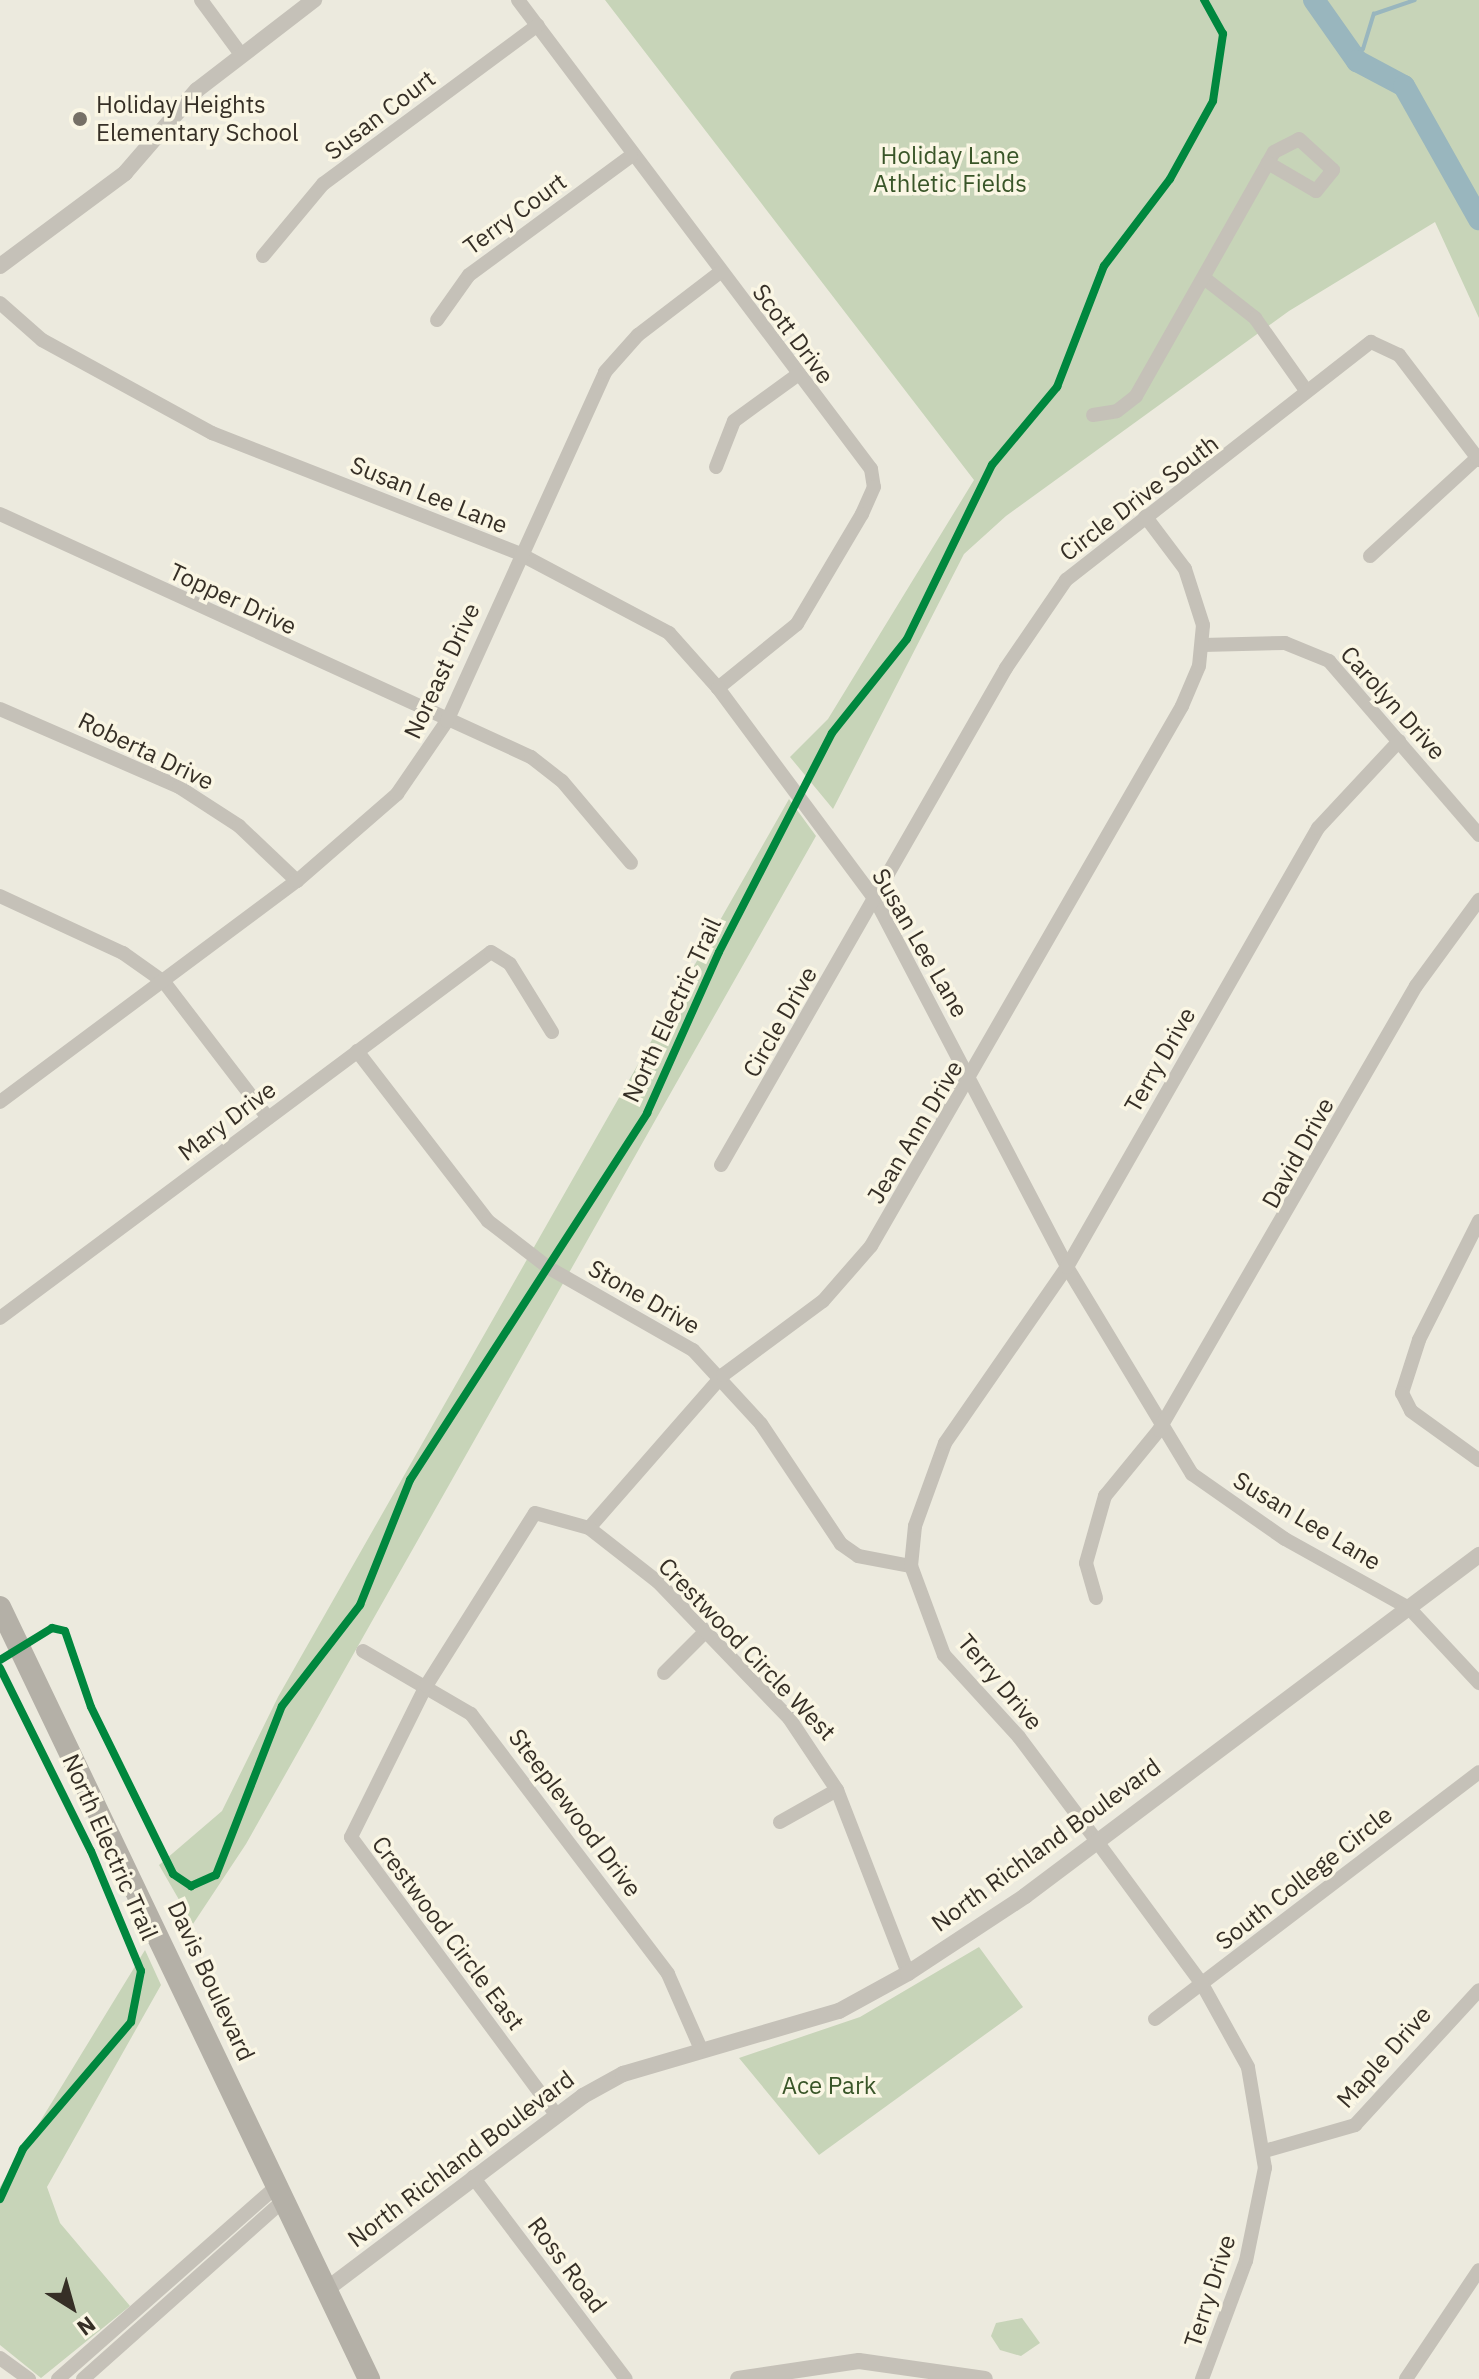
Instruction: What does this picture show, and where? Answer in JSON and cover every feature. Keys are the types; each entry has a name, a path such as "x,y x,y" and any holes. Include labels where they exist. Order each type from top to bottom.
{"main road":[{"name":"Davis Boulevard","path":"0,1607 7,1635 282,2192 369,2379"}],"street":[{"path":"201,0 240,53"},
{"path":"0,266 125,173 197,90 240,53 314,0"},
{"name":"Scott Drive","path":"518,0 796,376 871,469 874,487 797,624 718,688"},
{"name":"Susan Court","path":"263,256 323,184 538,25"},
{"name":"Terry Court","path":"437,320 469,275 631,156"},
{"path":"1093,415 1117,411 1136,396 1268,163"},
{"name":"Noreast Drive","path":"0,1102 297,881 397,794 447,721 605,372 638,335 719,273"},
{"path":"1204,278 1269,336 1305,389"},
{"name":"Susan Lee Lane","path":"0,303 42,340 212,433 520,554 640,613 718,688 876,901 1067,1267 1159,1430 1215,1493 1409,1608 1479,1683"},
{"name":"Circle Drive South","path":"876,901 1032,624 1066,580 1145,516 1226,460 1305,389 1380,343 1399,355 1478,459"},
{"path":"716,467 734,421 796,376"},
{"path":"1370,556 1478,459"},
{"name":"Topper Drive","path":"0,514 546,766 631,863"},
{"path":"1145,516 1185,569 1203,645"},
{"name":"Carolyn Drive","path":"1203,645 1285,643 1317,653 1399,741 1479,835"},
{"name":"Jean Ann Drive","path":"589,1528 723,1375 845,1280 899,1207 1182,706 1203,645"},
{"name":"Roberta Drive","path":"0,709 179,787 239,826 297,881"},
{"name":"Terry Drive","path":"1202,2379 1246,2261 1268,2150 1240,2044 1202,1984 1019,1737 944,1655 911,1566 915,1526 945,1443 1067,1267 1318,828 1399,741"},
{"path":"0,896 123,953 164,982 268,1118"},
{"name":"David Drive","path":"1096,1598 1086,1563 1093,1529 1105,1496 1159,1430 1416,986 1479,900"},
{"name":"Circle Drive","path":"721,1165 876,901"},
{"name":"Mary Drive","path":"0,1318 481,959 500,954 510,964 552,1032"},
{"name":"Stone Drive","path":"357,1051 488,1221 723,1375 841,1544 867,1559 911,1566"},
{"path":"1479,1221 1475,1244 1419,1340 1402,1393 1411,1411 1479,1460"},
{"name":"Crestwood Circle West","path":"426,1686 535,1513 589,1528 706,1631 789,1718 837,1790 908,1973"},
{"name":"North Richland Boulevard","path":"327,2289 555,2113 623,2074 839,2011 908,1973 1096,1840 1479,1555"},
{"path":"664,1673 706,1631"},
{"name":"Steeplewood Drive","path":"363,1651 471,1714 668,1974 701,2049"},
{"name":"Crestwood Circle East","path":"426,1686 351,1837 555,2113"},
{"name":"South College Circle","path":"1155,2019 1479,1772"},
{"path":"780,1822 837,1790"},
{"name":"Maple Drive","path":"1268,2150 1355,2125 1479,1990"},
{"name":"Ross Road","path":"473,2177 626,2379"},
{"path":"58,2379 282,2192"},
{"path":"83,2379 282,2192"},
{"path":"1406,2379 1479,2270"},
{"path":"0,2358 29,2379"},
{"path":"738,2379 785,2366 859,2361 985,2379"}],"green space":[{"name":"Holiday Lane Athletic Fields","path":"605,0 1479,0 1479,318 1435,222 1289,311 1006,516 964,554 833,809 790,757 828,719 974,480"},
{"path":"789,799 816,836 246,1844 193,1924 159,1865 222,1811 278,1697"},
{"name":"Ace Park","path":"979,1947 1023,2007 819,2155 739,2058 860,2017"},
{"path":"145,1950 161,1985 47,2187 60,2223 130,2306 41,2378 0,2345 0,2187"},
{"path":"1022,2318 1040,2343 1021,2356 1000,2350 991,2336 996,2323"}],"waterway":[{"path":"1314,0 1357,61 1404,86 1479,219"},
{"path":"1350,51 1363,49 1374,14 1415,0"}],"cycle path":[{"name":"North Electric Trail","path":"0,1660 52,1628 65,1631 91,1707 173,1874 191,1886 216,1875 282,1706 360,1605 410,1480 647,1113 719,952 832,733 907,639 992,465 1057,387 1104,266 1170,179 1213,101 1223,34 1204,0"},
{"name":"North Electric Trail","path":"0,1668 91,1851 141,1971 131,2022 23,2149 0,2199"}],"place":[{"name":"Holiday Heights Elementary School","path":"80,119"}]}
